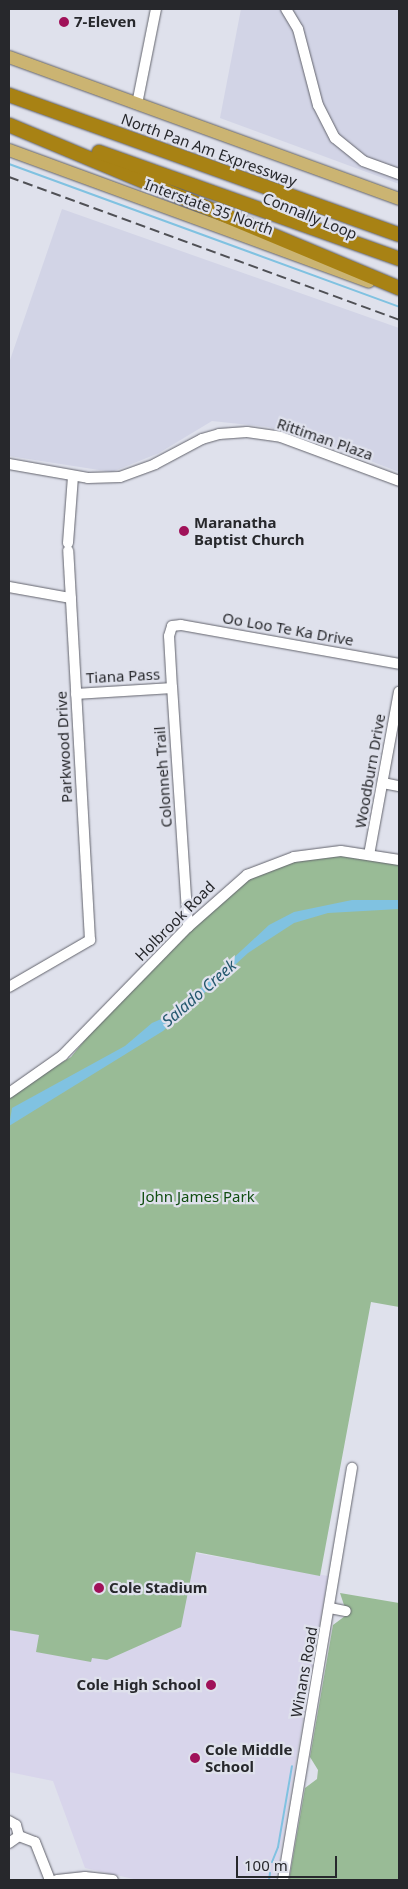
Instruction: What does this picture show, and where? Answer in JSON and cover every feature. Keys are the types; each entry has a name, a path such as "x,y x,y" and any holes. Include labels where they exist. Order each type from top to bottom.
{"highway":[{"name":"North Pan Am Expressway","path":"9,95 399,236"},
{"path":"9,120 399,259"},
{"path":"9,125 399,288"},
{"name":"Connally Loop","path":"209,192 321,240 399,268"}],"main road":[{"path":"10,57 399,199"},
{"name":"Interstate 35 North","path":"9,150 399,293"}],"street":[{"path":"138,104 156,9"},
{"path":"286,9 298,29 318,105 335,138 364,161 399,174"},
{"name":"Rittiman Plaza","path":"9,464 73,476 120,477 155,464 202,440 220,434 247,432 281,437 399,482"},
{"name":"Parkwood Drive","path":"9,986 90,940 68,547 73,476"},
{"path":"9,587 71,598"},
{"name":"Oo Loo Te Ka Drive","path":"172,626 181,625 399,664"},
{"name":"Colonneh Trail","path":"172,626 169,636 188,927"},
{"name":"Tiana Pass","path":"76,694 172,688"},
{"name":"Woodburn Drive","path":"370,855 399,692"},
{"path":"383,783 399,786"},
{"name":"Holbrook Road","path":"9,1093 63,1055 188,927 233,884 274,864 332,852 370,855 399,860"},
{"name":"Winans Road","path":"283,1880 352,1468"},
{"path":"330,1608 346,1611"},
{"path":"9,1821 16,1824 19,1836"},
{"path":"9,1843 19,1836"},
{"path":"19,1836 35,1842 50,1880"},
{"path":"57,1880 85,1877 113,1880"}],"shaded area":[{"path":"241,9 399,9 399,184 220,118"},
{"path":"62,209 399,328 399,472 324,443 268,427 212,421 159,453 112,472 9,456 9,363"},
{"path":"9,1521 328,1576 275,1880 138,1880 85,1868 53,1781 9,1772"}],"green space":[{"name":"John James Park","path":"324,852 399,862 399,1307 371,1302 320,1576 196,1552 181,1627 107,1660 92,1658 91,1662 36,1652 39,1635 9,1630 9,1095 71,1057 105,1015 239,881 285,860"},
{"path":"340,1593 399,1603 399,1880 289,1880 305,1788 317,1779 318,1770 310,1757 333,1625 345,1616 346,1611"}],"water":[{"name":"Salado Creek","path":"352,900 399,900 399,909 328,913 294,923 248,953 163,1031 9,1126 12,1108 125,1046 152,1023 173,1014 269,925 294,912"}],"waterway":[{"path":"9,164 399,307"},
{"path":"272,1862 278,1847 292,1766"},
{"path":"269,1880 270,1873"}],"railway":[{"path":"9,177 399,320"}],"place":[{"name":"7-Eleven","path":"64,22"},
{"name":"Maranatha Baptist Church","path":"184,531"},
{"name":"Cole Stadium","path":"99,1588"},
{"name":"Cole High School","path":"211,1685"},
{"name":"Cole Middle School","path":"195,1758"}]}
